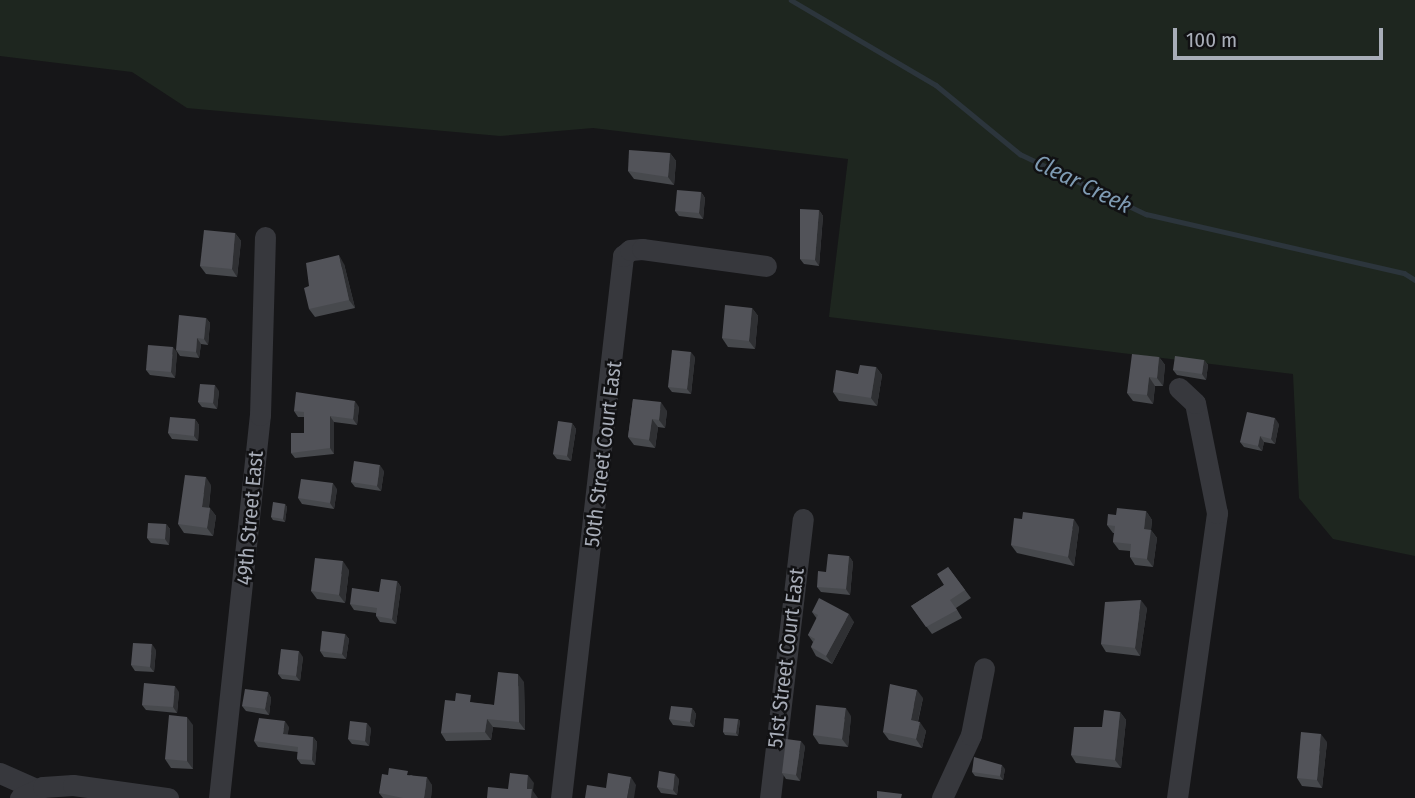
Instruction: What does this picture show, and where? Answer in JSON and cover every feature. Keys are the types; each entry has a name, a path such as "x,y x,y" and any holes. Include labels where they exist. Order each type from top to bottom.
{"street":[{"name":"49th Street East","path":"219,798 260,415 265,236"},
{"name":"50th Street Court East","path":"561,798 623,256 642,249 765,266"},
{"path":"1177,798 1217,513 1195,403 1179,388"},
{"name":"51st Street Court East","path":"770,798 803,519"},
{"path":"943,798 971,735 984,668"},
{"path":"0,773 28,794 73,785 168,798"}],"shaded area":[{"path":"0,0 1415,0 1415,556 1333,539 1299,498 1293,374 829,317 848,159 593,128 500,136 187,108 132,72 0,56"}],"building":[{"path":"629,150 670,153 668,177 628,171"},
{"path":"677,190 701,192 699,213 675,211"},
{"path":"800,209 819,210 815,260 800,259"},
{"path":"204,230 235,233 232,269 200,266"},
{"path":"339,255 349,300 309,309 304,288 309,286 306,263"},
{"path":"725,305 752,308 749,341 722,338"},
{"path":"179,315 206,318 204,339 197,338 196,352 176,350"},
{"path":"148,345 173,347 171,372 146,370"},
{"path":"672,350 691,352 687,389 668,387"},
{"path":"1132,354 1159,357 1157,378 1149,377 1147,395 1127,393"},
{"path":"1175,356 1204,360 1202,374 1173,370"},
{"path":"860,365 876,367 871,398 833,392 836,370 858,374"},
{"path":"200,384 215,385 213,403 198,402"},
{"path":"296,392 355,401 353,419 330,416 330,448 291,453 291,433 304,433 304,412 294,411"},
{"path":"633,399 661,402 659,420 652,419 649,440 628,437"},
{"path":"1247,412 1275,418 1271,439 1260,436 1258,446 1240,442"},
{"path":"170,417 195,419 194,436 168,433"},
{"path":"558,421 572,423 567,456 553,454"},
{"path":"354,461 380,465 377,486 351,482"},
{"path":"185,475 206,477 202,507 210,508 207,528 178,524"},
{"path":"301,479 333,483 330,503 298,498"},
{"path":"273,502 285,504 283,519 271,517"},
{"path":"1117,508 1146,511 1144,529 1151,530 1147,559 1130,557 1131,544 1113,542 1115,526 1107,525 1108,514 1116,515"},
{"path":"1023,512 1074,519 1068,557 1011,545 1014,518 1022,519"},
{"path":"148,523 166,524 165,539 147,538"},
{"path":"828,554 849,556 846,589 817,587 818,571 826,572"},
{"path":"315,558 343,561 339,595 311,591"},
{"path":"948,567 965,590 950,600 957,610 926,627 911,606 944,585 937,574"},
{"path":"381,579 397,581 392,619 376,616 377,608 350,604 352,588 379,592"},
{"path":"819,598 849,614 826,656 811,647 815,639 808,635 818,615 812,612"},
{"path":"1141,600 1135,648 1101,644 1105,602"},
{"path":"322,631 345,634 342,654 320,651"},
{"path":"133,643 152,644 150,667 131,665"},
{"path":"281,649 299,651 296,676 278,674"},
{"path":"498,672 518,674 519,722 487,719 485,732 441,733 445,700 455,701 456,693 471,695 470,702 494,705"},
{"path":"144,683 175,686 173,707 142,705"},
{"path":"890,684 917,690 911,720 920,722 916,739 883,732"},
{"path":"245,689 268,692 265,709 242,706"},
{"path":"816,705 846,708 842,739 813,735"},
{"path":"671,706 692,708 690,722 669,719"},
{"path":"1104,710 1120,712 1115,760 1071,755 1074,727 1102,727"},
{"path":"169,715 187,717 187,761 165,759"},
{"path":"259,718 285,721 283,734 313,737 312,760 297,759 298,747 254,741"},
{"path":"724,718 738,719 736,733 723,732"},
{"path":"350,721 367,723 365,741 348,739"},
{"path":"1301,732 1321,734 1317,780 1297,778"},
{"path":"786,739 801,741 796,775 782,773"},
{"path":"974,757 1002,765 1000,776 972,772"},
{"path":"389,768 408,771 407,775 427,777 424,798 403,798 379,793 382,774 388,775"},
{"path":"659,771 675,774 673,790 657,787"},
{"path":"510,773 528,775 527,789 532,789 531,798 487,798 488,787 508,789"},
{"path":"608,773 631,777 627,798 585,798 587,785 606,788"},
{"path":"877,791 902,794 901,798 877,798"}],"waterway":[{"name":"Clear Creek","path":"791,0 936,85 1020,154 1146,214 1404,273 1415,280"}]}
